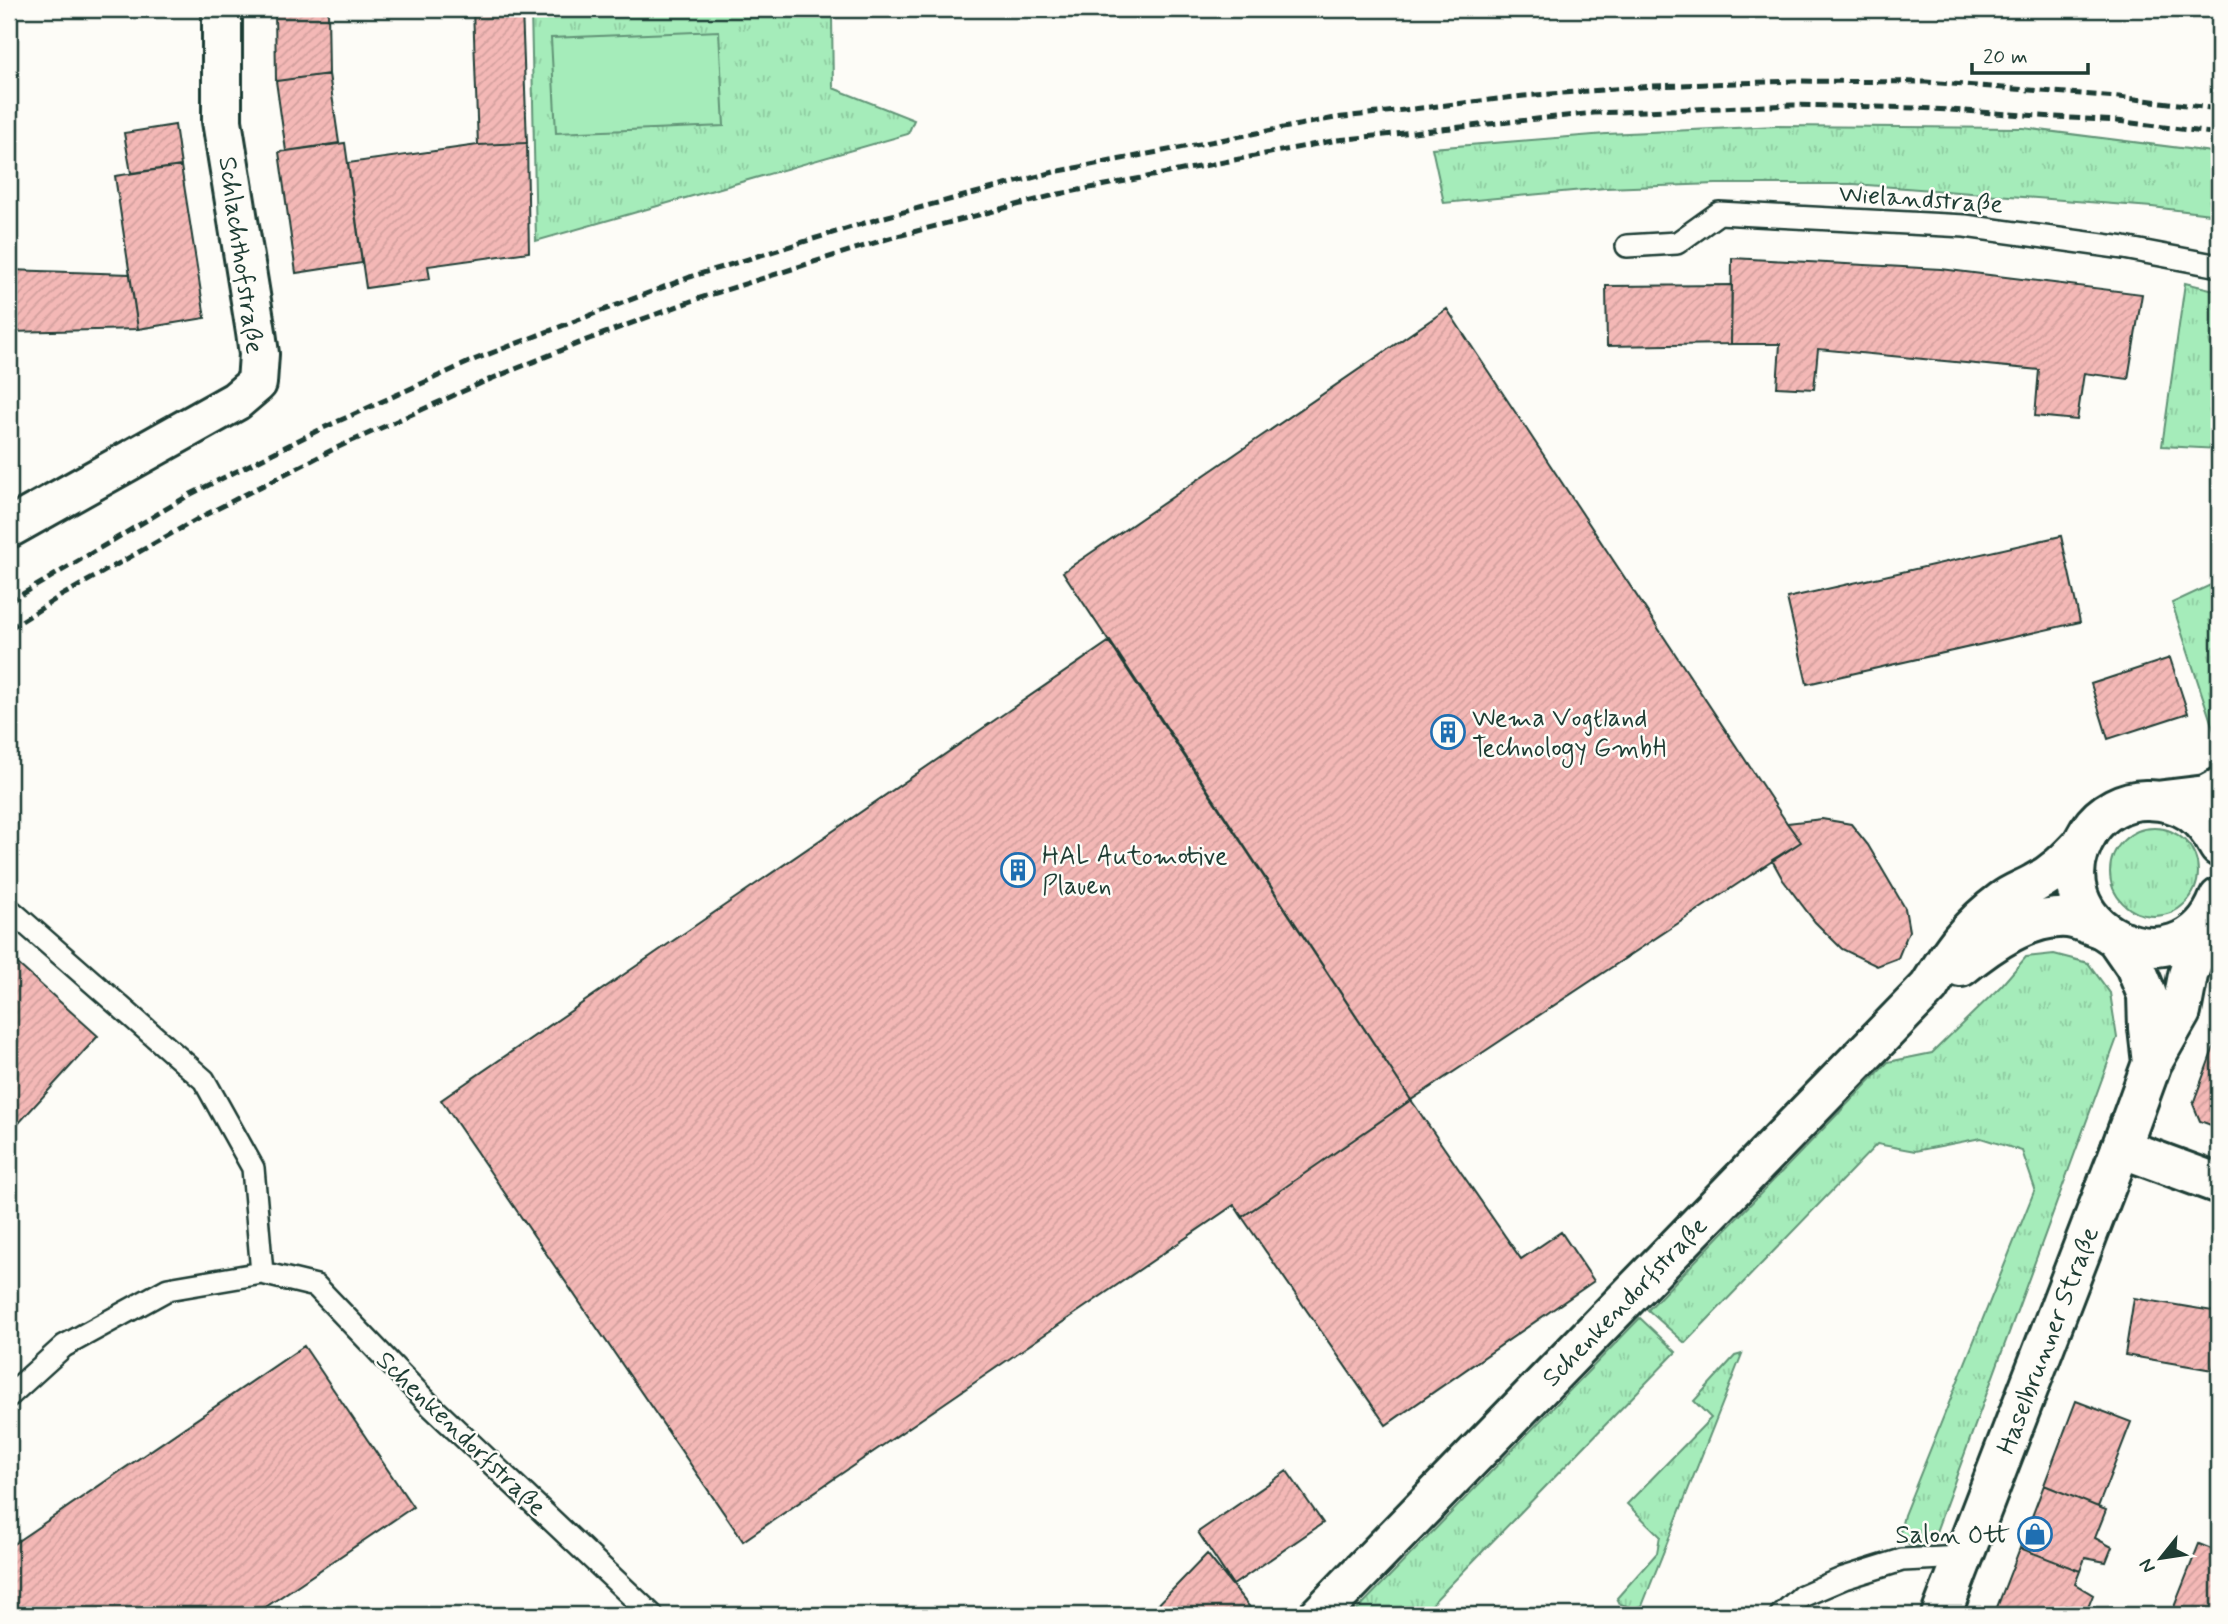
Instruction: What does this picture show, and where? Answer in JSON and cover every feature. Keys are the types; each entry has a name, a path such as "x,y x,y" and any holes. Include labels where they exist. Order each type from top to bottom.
{"street":[{"name":"Schlachthofstraße","path":"9,527 236,401 257,383 257,332 222,121 222,9"},
{"name":"Schenkendorfstraße","path":"1319,1615 1929,987 1951,951 1970,928 2004,899 2061,867 2081,845 2094,823 2115,807 2138,799 2164,800 2206,795 2219,788"},
{"name":"Schenkendorfstraße","path":"2164,800 2188,809 2207,826 2219,846"},
{"name":"Schenkendorfstraße","path":"2081,845 2075,867 2077,890 2085,911 2108,934"},
{"name":"Schenkendorfstraße","path":"1929,987 1956,971 2001,937 2049,919 2070,918 2140,947 2164,946 2187,938 2212,910"},
{"name":"Haselbrunner Straße","path":"1941,1615 2122,1148 2152,1063 2181,1012 2188,975 2212,910"},
{"name":"Haselbrunner Straße","path":"2108,934 2135,966 2147,995 2152,1063"},
{"path":"2122,1148 2219,1184"}],"lane":[{"name":"Wielandstraße","path":"1627,246 1677,243 1719,213 1965,226 2124,248 2219,266"},
{"path":"9,909 204,1080 253,1168 262,1273"},
{"name":"Schenkendorfstraße","path":"9,1396 64,1346 168,1289 262,1273 316,1286 431,1406 652,1615"},
{"path":"1781,1615 1802,1596 1844,1578 1902,1560 1964,1557"}],"green space":[{"path":"531,9 782,9 783,16 832,17 833,88 914,120 908,134 536,241"},
{"path":"719,31 724,126 556,133 551,38"},
{"path":"1777,126 2023,128 2219,153 2219,215 2152,207 1854,184 1716,184 1605,188 1444,203 1432,148 1606,134"},
{"path":"2185,283 2219,291 2219,449 2162,446"},
{"path":"2219,581 2219,739 2217,740 2172,603"},
{"path":"2154,828 2179,835 2191,847 2198,872 2191,897 2179,909 2154,916 2129,909 2117,897 2110,872 2117,847 2129,835"},
{"path":"2054,954 2088,963 2110,993 2117,1038 1933,1540 1923,1546 1909,1545 1900,1532 1904,1515 2035,1189 2022,1151 1981,1138 1915,1151 1877,1144 1685,1343 1648,1310 1888,1062 1932,1053 2001,986 2026,957"},
{"path":"1640,1318 1676,1352 1421,1615 1352,1615"},
{"path":"1742,1354 1642,1606 1634,1608 1620,1604 1617,1598 1657,1553 1660,1536 1627,1504 1711,1418 1694,1401 1735,1356"}],"building":[{"path":"275,9 328,9 329,74 276,81"},
{"path":"473,9 522,9 527,143 478,145"},
{"path":"329,74 339,143 286,151 276,81"},
{"path":"175,125 181,166 131,173 124,133"},
{"path":"345,143 362,263 296,273 279,152"},
{"path":"527,143 529,252 428,266 430,279 366,288 348,163 478,145"},
{"path":"181,166 205,318 138,329 115,176"},
{"path":"1732,258 1941,269 2142,294 2128,379 2084,373 2077,420 2035,416 2039,370 1818,349 1814,389 1777,387 1780,344 1731,344"},
{"path":"9,270 130,274 138,329 9,332"},
{"path":"1732,285 1731,344 1607,346 1606,286"},
{"name":"Wema Vogtland Technology GmbH","path":"1447,309 1801,842 1411,1100 1063,572"},
{"path":"2061,536 2080,622 1807,684 1787,598"},
{"name":"HAL Automotive Plauen","path":"1110,641 1411,1100 1242,1217 1234,1205 743,1541 441,1100"},
{"path":"2170,658 2188,713 2108,739 2091,684"},
{"path":"1822,819 1851,824 1868,845 1905,908 1909,931 1898,958 1877,966 1842,949 1815,922 1783,880 1772,860 1801,842 1787,823"},
{"path":"9,956 98,1036 9,1134"},
{"path":"2219,1033 2219,1128 2200,1121 2193,1104"},
{"path":"1411,1100 1521,1259 1561,1232 1594,1281 1386,1425 1242,1217"},
{"path":"2134,1298 2219,1312 2213,1370 2125,1355"},
{"path":"2219,1332 2219,1370 2213,1370"},
{"path":"304,1346 413,1507 254,1615 12,1615 9,1611 9,1547"},
{"path":"2076,1401 2131,1422 2098,1507 2044,1485"},
{"path":"1287,1471 1323,1523 1233,1585 1198,1532"},
{"path":"2044,1485 2106,1510 2095,1538 2112,1547 2106,1562 2085,1558 2080,1571 2020,1548"},
{"path":"2199,1544 2219,1552 2219,1615 2193,1615 2174,1607"},
{"path":"2020,1548 2080,1571 2075,1584 2093,1595 2087,1610 2066,1606 2063,1615 2010,1615 1996,1610"},
{"path":"1207,1554 1256,1615 1148,1615"},
{"path":"2174,1607 2192,1615 2171,1615"}],"railway":[{"path":"9,602 191,494 321,429 476,359 690,277 881,218 1054,172 1335,118 1524,96 1653,86 1793,81 1926,82 2119,97 2219,109"},
{"path":"9,629 59,597 201,517 334,449 486,381 697,299 890,238 1059,194 1337,140 1594,113 1793,105 1918,108 2117,121 2219,134"}],"place":[{"name":"Wema Vogtland Technology GmbH","path":"1448,732"},
{"name":"HAL Automotive Plauen","path":"1018,870"},
{"name":"Salon Ott","path":"2035,1534"}]}
